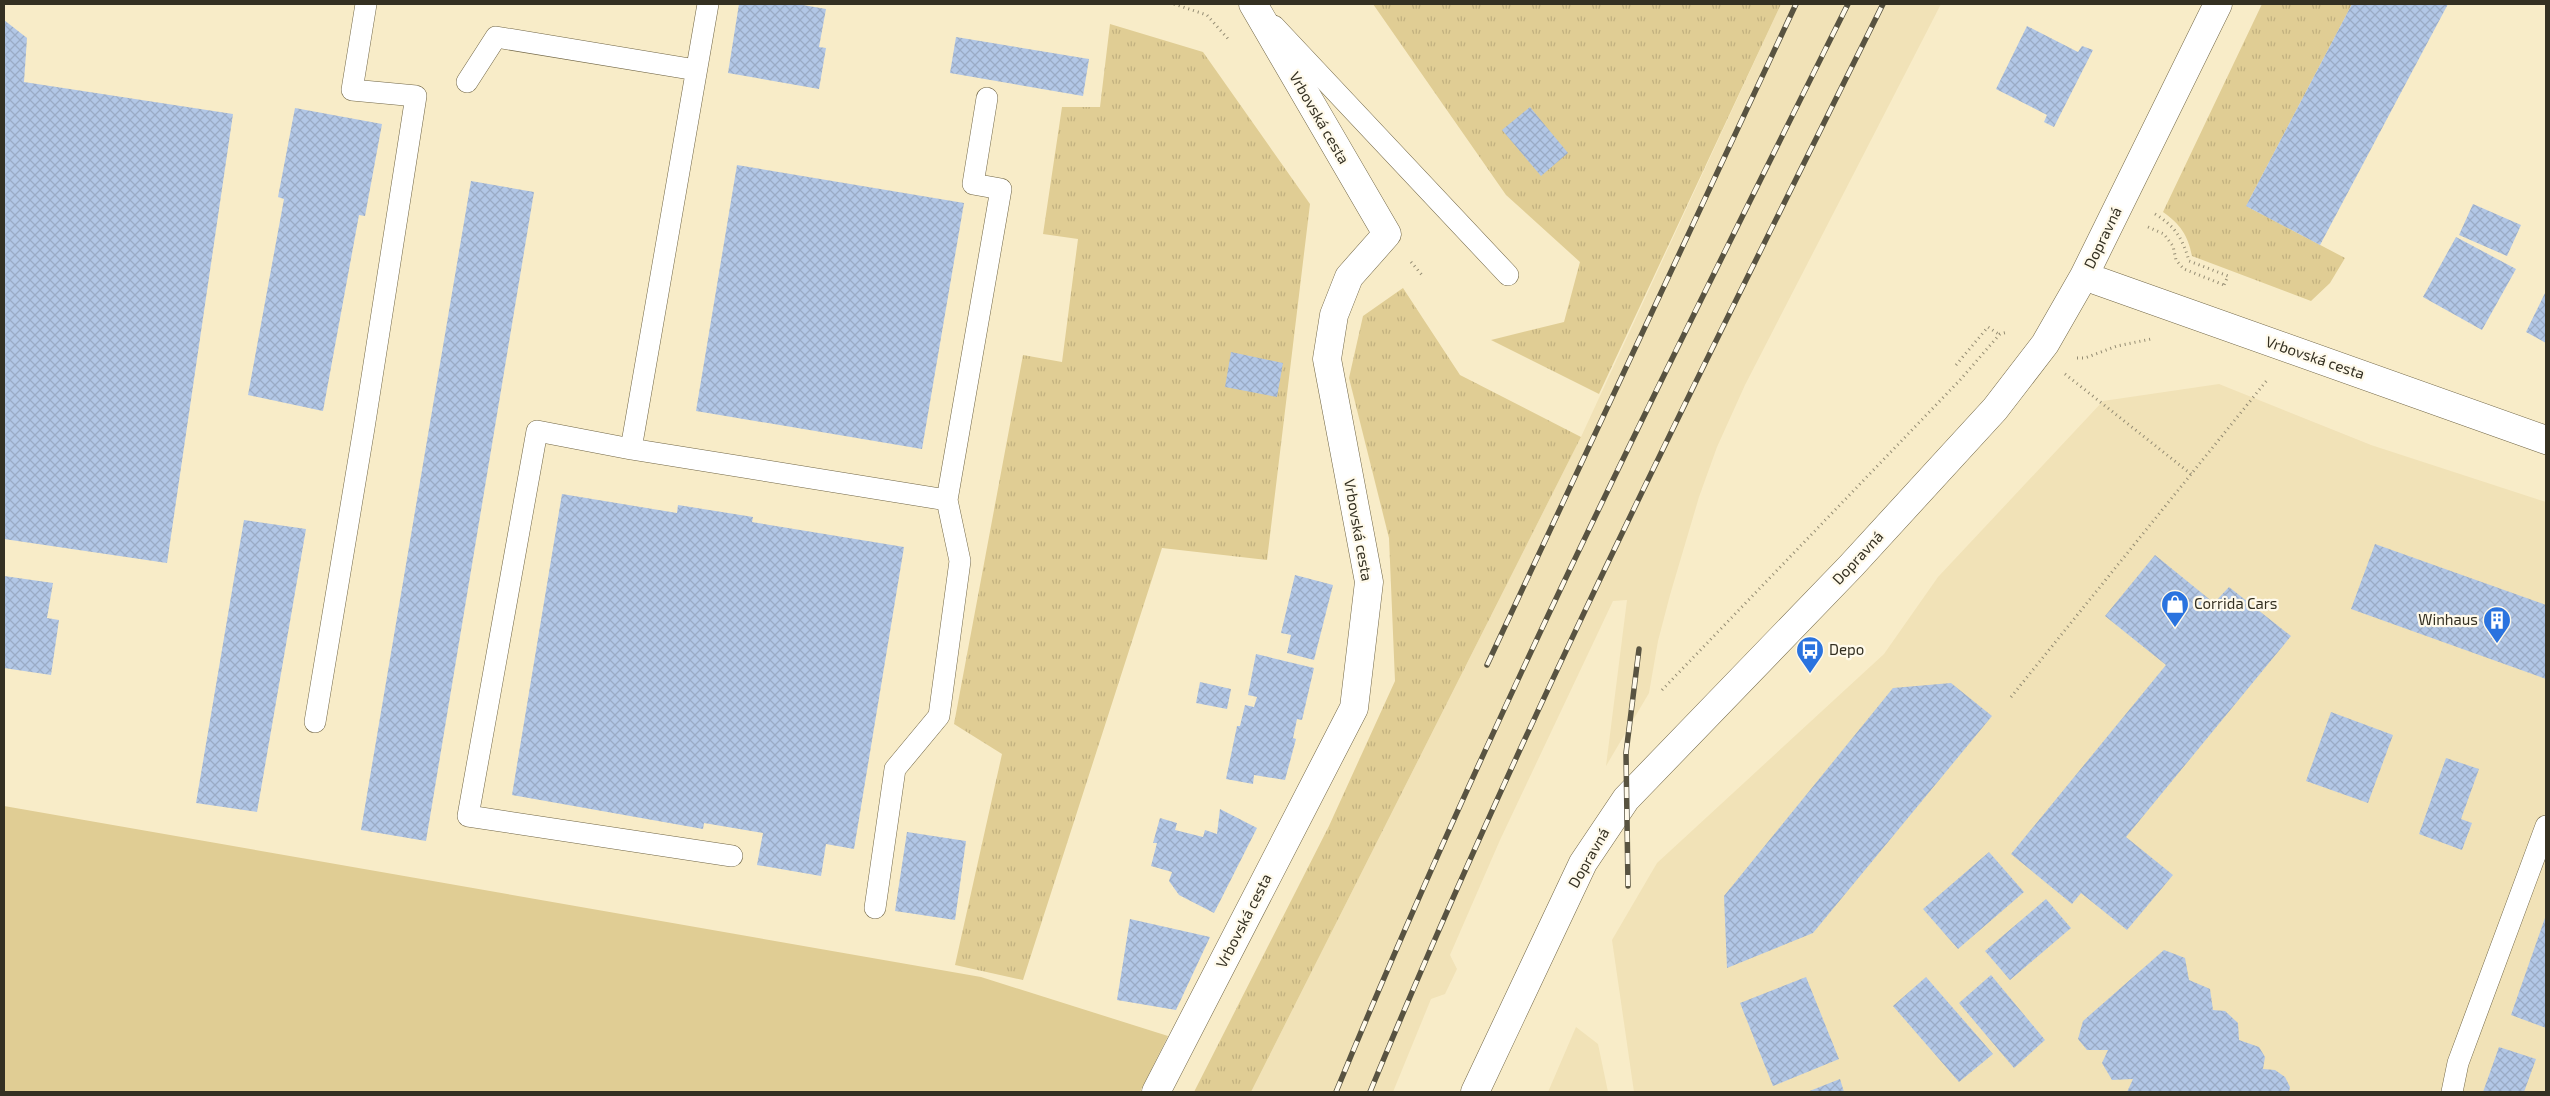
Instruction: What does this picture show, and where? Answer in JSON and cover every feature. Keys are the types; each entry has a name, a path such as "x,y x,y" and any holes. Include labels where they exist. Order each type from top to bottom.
{"street":[{"name":"Vrbovská cesta","path":"1156,1092 1354,708 1369,582 1328,359 1334,315 1350,277 1387,234 1253,4"},
{"name":"Dopravná","path":"1475,1092 1583,864 1626,799 1876,538 1995,409 2045,344 2084,276 2218,4"},
{"name":"Vrbovská cesta","path":"2084,276 2546,440"}],"lane":[{"path":"315,722 366,418 416,96 352,90 366,4"},
{"path":"631,449 708,4"},
{"path":"1253,4 1508,275"},
{"path":"467,82 496,38 696,70"},
{"path":"876,908 895,769 939,716 960,561 947,500 1001,189 973,184 987,98"},
{"path":"732,856 468,816 537,431 631,449 947,500"},
{"path":"2451,1092 2458,1063 2546,826"}],"path":[{"path":"2116,212 2164,234 2174,246 2176,260 2184,269 2224,285"},
{"path":"2155,213 2169,222 2183,240 2189,261 2228,276"},
{"path":"1956,365 1988,327 2005,338"},
{"path":"1662,690 1953,387 2000,334 2017,329 2074,358 2085,358 2117,346 2159,339"},
{"path":"2011,697 2270,377"},
{"path":"2075,380 2191,474"}],"shaded area":[{"path":"1781,4 1941,4 1745,385 1717,447 1699,497 1670,595 1658,641 1649,693 1606,766 1627,600 1613,601 1500,840 1450,955 1457,969 1445,994 1431,999 1393,1092 1251,1092 1581,437"},
{"path":"2219,384 2371,445 2546,502 2546,1092 1634,1092 1612,940 1657,863 1884,654 1938,577 2103,401"},
{"path":"1576,1027 1598,1044 1608,1092 1548,1092"}],"green space":[{"path":"1373,4 1781,4 1599,394 1491,340 1564,322 1580,262 1506,195"},
{"path":"2262,4 2352,4 2246,206 2345,258 2330,283 2311,301 2192,256 2182,231 2163,212"},
{"path":"1110,24 1203,52 1310,204 1267,560 1162,548 1023,980 955,965 1002,754 954,724 1023,355 1062,362 1078,239 1043,234 1062,107 1100,107"},
{"path":"1403,288 1460,375 1581,437 1251,1092 1194,1092 1329,826 1395,681 1389,538 1349,378 1363,316"},
{"path":"4,806 981,977 1168,1036 1140,1092 4,1092"}],"building":[{"path":"739,4 797,4 826,9 819,47 826,48 819,89 728,73"},
{"path":"2352,4 2448,4 2320,245 2246,206"},
{"path":"4,20 27,38 24,82 233,114 167,563 4,539"},
{"path":"2027,26 2078,52 2082,46 2093,50 2054,127 2044,122 2047,115 1996,89"},
{"path":"956,37 1089,59 1083,96 950,73"},
{"path":"1530,107 1568,153 1541,176 1502,130"},
{"path":"295,108 382,124 365,216 359,215 323,411 248,395 284,199 278,197"},
{"path":"737,165 964,203 922,449 696,411"},
{"path":"471,181 534,192 426,841 361,830"},
{"path":"2473,204 2521,225 2507,256 2459,235"},
{"path":"2456,237 2516,269 2482,330 2423,297"},
{"path":"2546,291 2546,343 2526,332"},
{"path":"1231,352 1283,363 1277,397 1225,387"},
{"path":"562,494 677,513 678,505 753,517 752,522 904,547 854,849 826,844 821,876 757,865 763,833 704,823 703,829 512,795"},
{"path":"244,520 306,529 257,812 196,803"},
{"name":"Winhaus","path":"2375,544 2546,605 2546,679 2351,609"},
{"path":"2155,555 2214,603 2229,587 2291,636 2126,837 2173,875 2127,930 2081,893 2072,904 2011,854 2166,665 2105,616"},
{"path":"1295,575 1333,585 1314,660 1287,653 1291,635 1281,633"},
{"path":"4,576 53,583 47,618 59,620 51,675 4,668"},
{"path":"1256,654 1314,668 1302,720 1297,719 1293,738 1296,739 1285,780 1254,775 1253,784 1226,779 1237,726 1240,726 1245,705 1254,707 1257,697 1248,695"},
{"path":"1200,682 1231,689 1227,709 1196,703"},
{"path":"1951,683 1992,716 1813,933 1727,968 1724,896 1893,688"},
{"path":"2331,712 2393,735 2368,803 2306,781"},
{"path":"2446,758 2479,769 2461,819 2472,823 2462,850 2419,834"},
{"path":"1220,809 1257,828 1214,913 1179,895 1169,881 1172,872 1151,866 1157,843 1153,843 1160,818 1177,823 1175,830 1203,837 1205,830 1217,834"},
{"path":"907,832 966,841 955,920 895,911"},
{"path":"1989,852 2024,892 1958,949 1923,909"},
{"path":"2046,899 2071,928 2010,980 1985,951"},
{"path":"2546,915 2546,1028 2511,1015"},
{"path":"1130,919 1210,937 1176,1010 1117,1000"},
{"path":"2164,950 2185,958 2189,980 2210,989 2213,1010 2225,1011 2238,1023 2239,1040 2259,1047 2265,1057 2263,1069 2275,1070 2285,1077 2290,1087 2289,1092 2127,1092 2133,1079 2112,1080 2102,1063 2108,1050 2087,1050 2078,1039 2083,1021"},
{"path":"1991,975 2045,1040 2014,1068 1959,1003"},
{"path":"1806,977 1839,1059 1773,1086 1740,1003"},
{"path":"1926,977 1993,1054 1959,1082 1893,1006"},
{"path":"2499,1047 2536,1059 2524,1092 2483,1092"},
{"path":"1840,1079 1844,1092 1807,1092"}],"railway":[{"path":"1487,665 1796,4"},
{"path":"1336,1092 1455,816 1518,679 1648,408 1848,4"},
{"path":"1370,1092 1429,953 1553,679 1683,408 1883,4"},
{"path":"1628,886 1626,753 1639,649"}],"place":[{"name":"Corrida Cars","path":"2175,628"},
{"name":"Winhaus","path":"2497,644"},
{"name":"Depo","path":"1810,674"}]}
